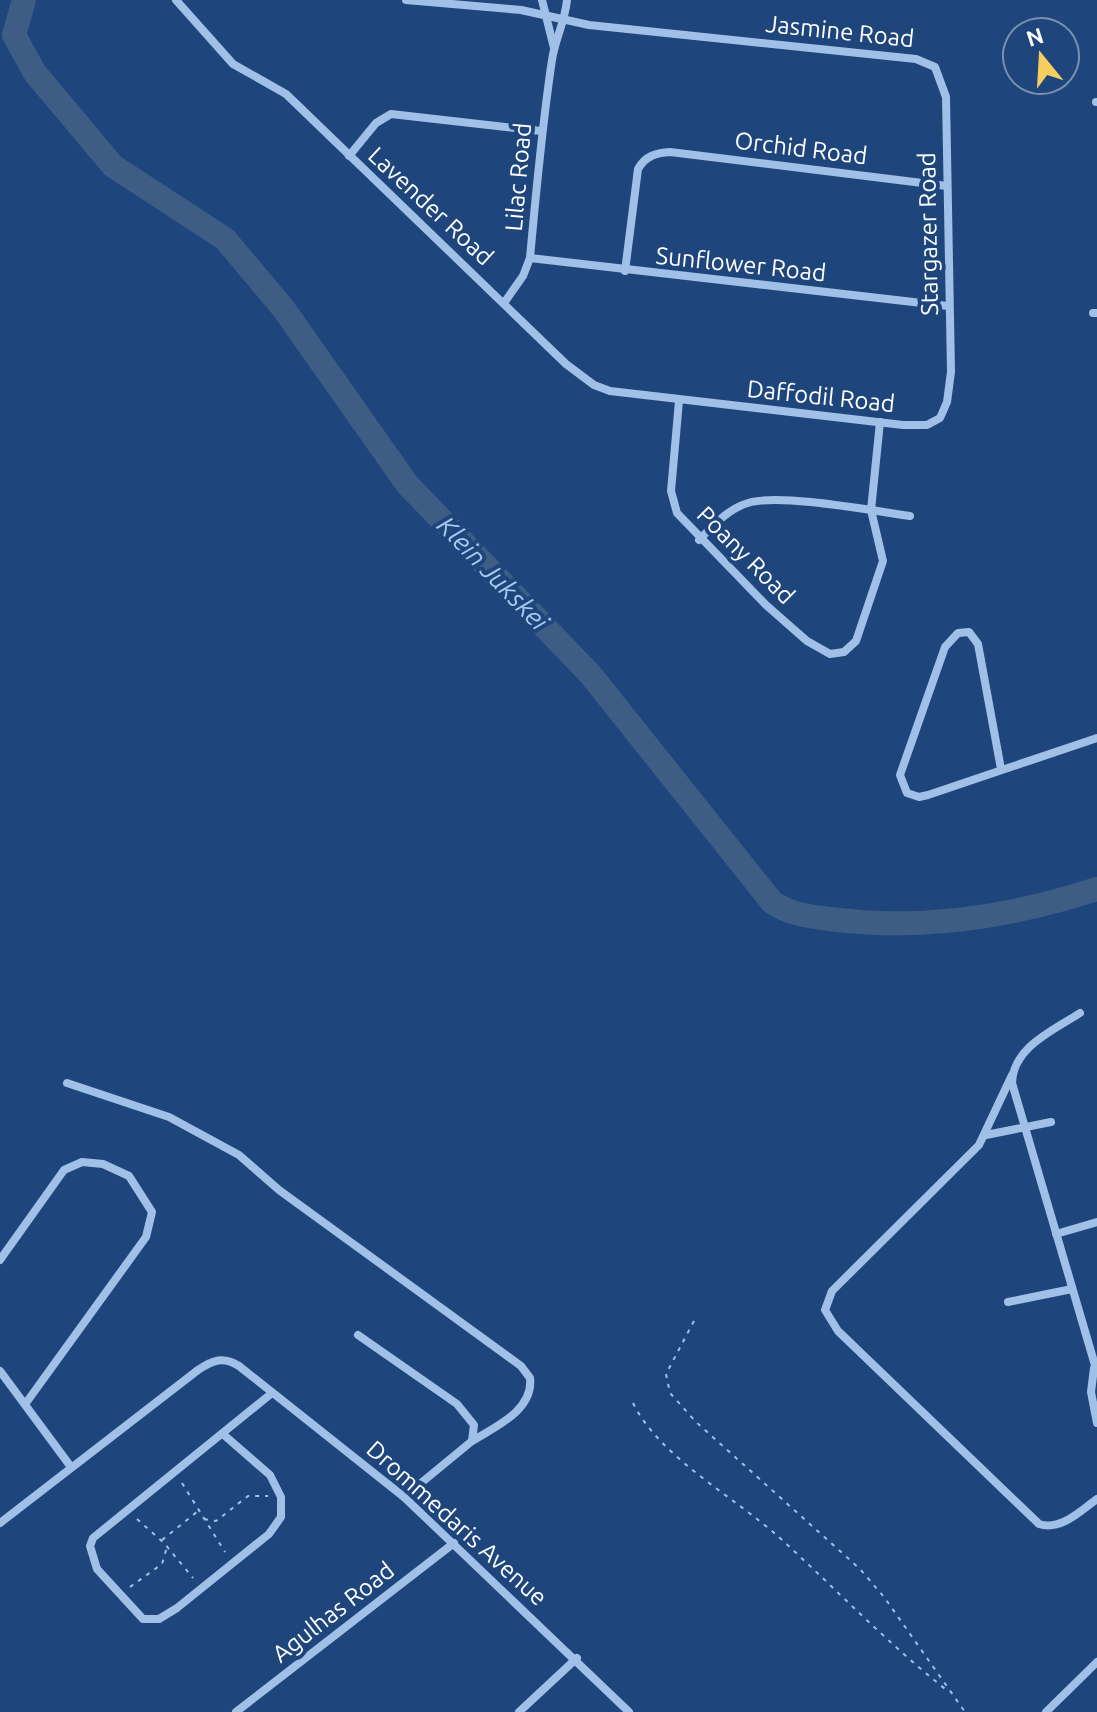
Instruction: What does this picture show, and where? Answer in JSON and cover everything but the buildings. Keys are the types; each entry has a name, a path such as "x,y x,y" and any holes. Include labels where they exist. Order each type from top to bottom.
{"street":[{"name":"Lavender Road","path":"176,0 233,64 286,94 566,364 594,385 679,401"},
{"name":"Jasmine Road","path":"406,0 543,14 565,21 916,59 935,67"},
{"path":"542,0 543,14 554,48"},
{"path":"554,48 565,21 567,0"},
{"name":"Lilac Road","path":"504,303 523,276 530,258 541,131 554,48"},
{"name":"Stargazer Road","path":"935,67 946,97 951,372 947,402"},
{"path":"349,156 376,123 391,114 541,131"},
{"name":"Orchid Road","path":"625,271 638,169 650,156 670,152 947,186"},
{"name":"Sunflower Road","path":"530,258 948,306"},
{"name":"Daffodil Road","path":"679,401 880,422 932,424 943,413 947,402"},
{"name":"Poany Road","path":"679,401 672,498 677,513 699,540 807,641 825,653 844,652 856,641 883,561 871,510"},
{"path":"871,510 880,422"},
{"path":"699,540 718,522 751,502 822,504 910,516"},
{"path":"1001,769 976,639 969,632 958,633 945,647 900,781 907,793 919,797 1097,738"},
{"path":"1080,1013 1024,1052 986,1135 832,1291 825,1304 827,1318 1039,1524 1048,1527 1064,1523 1097,1499"},
{"path":"1012,1075 1096,1370 1091,1392 1097,1423"},
{"path":"67,1083 169,1117 239,1155 279,1190 521,1366 530,1378 527,1398 515,1413 472,1441 404,1497"},
{"path":"986,1135 1051,1122"},
{"path":"0,1260 64,1170 82,1162 103,1164 129,1176 152,1212 146,1237 26,1403"},
{"path":"1056,1234 1097,1222"},
{"path":"1008,1302 1072,1289"},
{"path":"358,1335 465,1410 474,1425 472,1441"},
{"name":"Drommedaris Avenue","path":"0,1523 212,1361 233,1362 404,1497 577,1658 629,1712"},
{"path":"0,1371 71,1467"},
{"path":"224,1435 270,1475 281,1497 281,1517 277,1526 166,1615 151,1620 137,1615 97,1569 90,1546 100,1529 224,1435 272,1393"},
{"name":"Agulhas Road","path":"236,1712 454,1543"},
{"path":"519,1712 577,1658"},
{"path":"1046,1712 1097,1662"}],"path":[{"path":"694,1321 666,1374 670,1393 696,1422 860,1569 884,1597 965,1712"},
{"path":"633,1403 659,1440 781,1539 908,1660 953,1696"},
{"path":"174,1472 233,1563"},
{"path":"203,1519 216,1521 253,1494 281,1497"},
{"path":"128,1508 167,1546 201,1588"},
{"path":"161,1541 199,1510"},
{"path":"120,1595 162,1564 167,1546"}],"waterway":[{"name":"Klein Jukskei","path":"24,0 14,35 35,73 113,166 225,239 283,308 407,484 590,674 772,902 793,912 830,919 931,922 998,914 1097,889"}]}
